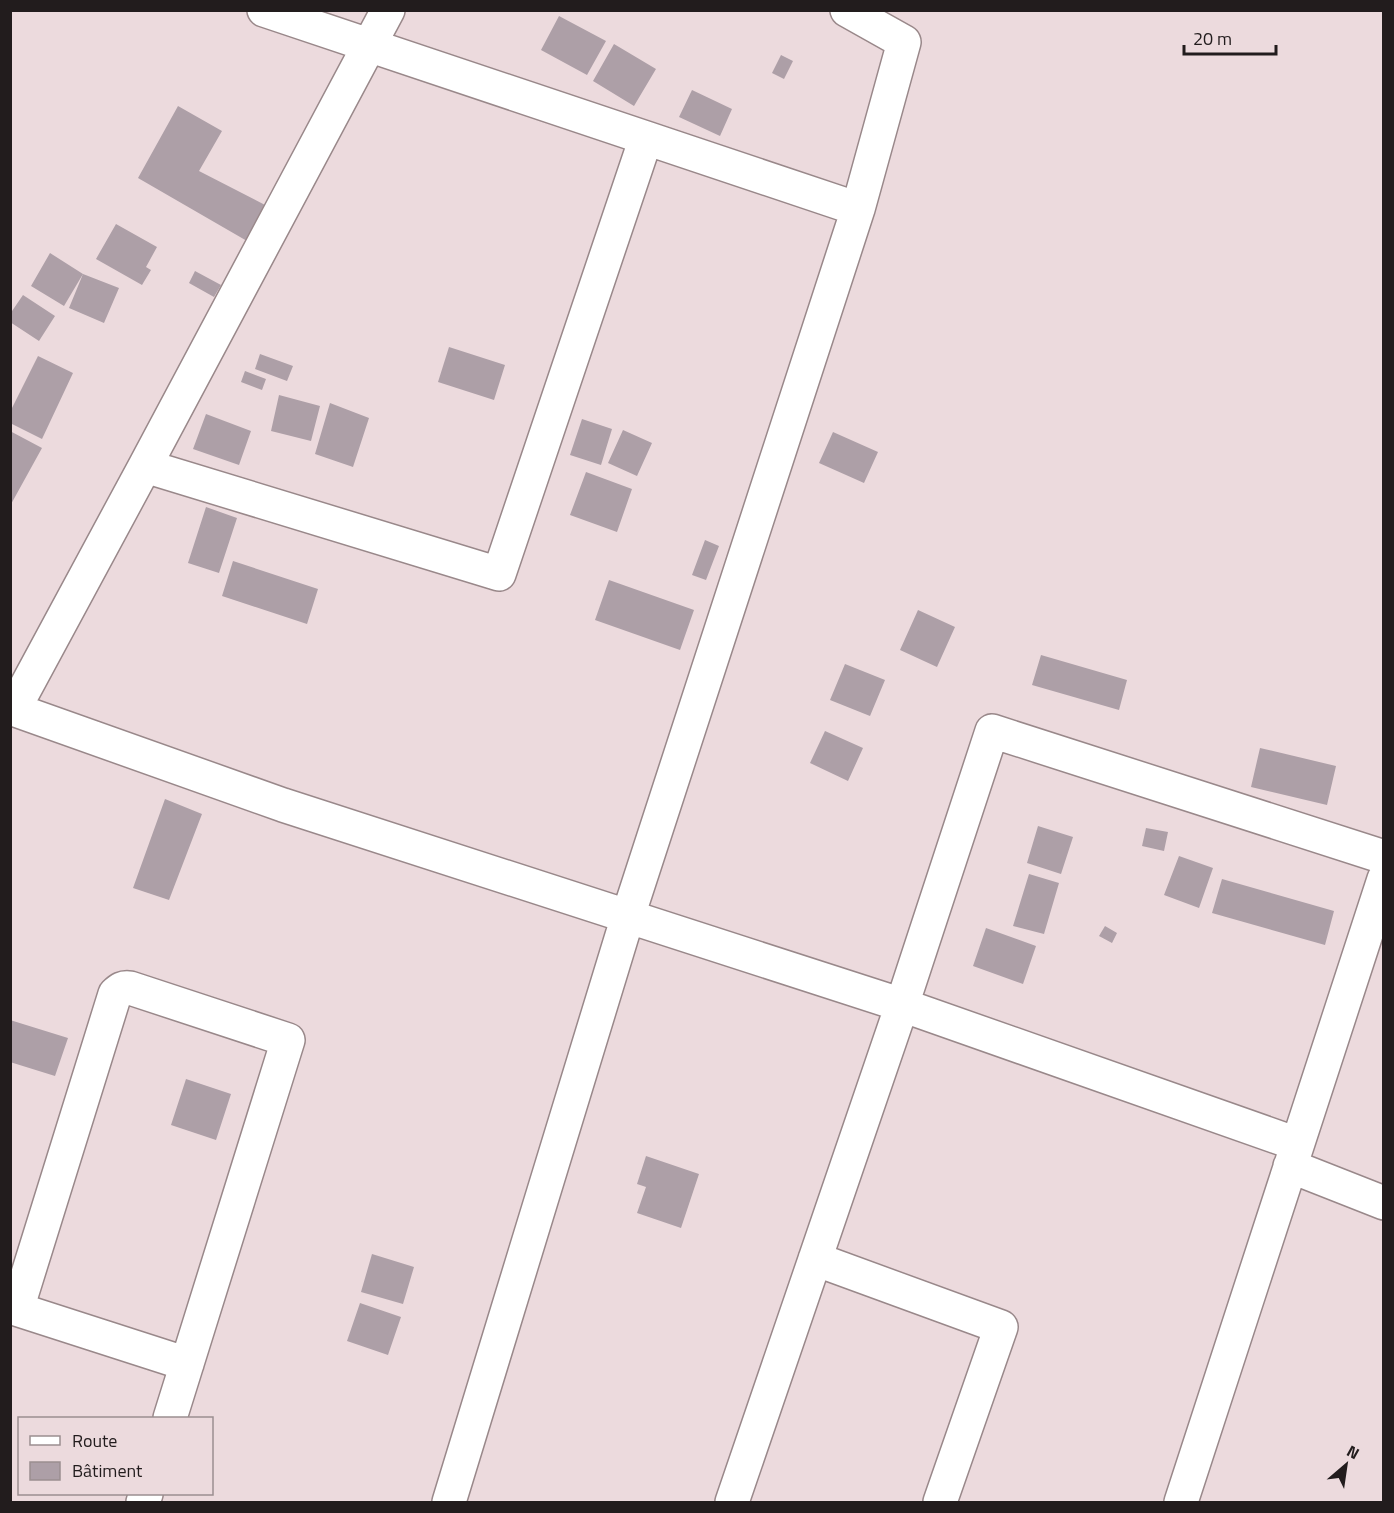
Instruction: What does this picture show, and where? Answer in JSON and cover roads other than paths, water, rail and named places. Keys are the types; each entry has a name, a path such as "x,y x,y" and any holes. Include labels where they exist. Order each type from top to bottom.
{"street":[{"path":"264,10 858,209"},
{"path":"387,10 145,466 12,708 283,805 902,1005 1294,1155 1383,1203"},
{"path":"449,1503 628,916 858,209 904,42 847,10"},
{"path":"145,466 499,574 646,138"},
{"path":"732,1503 902,1005 992,731 1383,857"},
{"path":"1181,1503 1383,879"},
{"path":"171,1417 288,1040 125,987 114,994 14,1308 187,1364"},
{"path":"815,1259 1001,1327 940,1503"}]}
